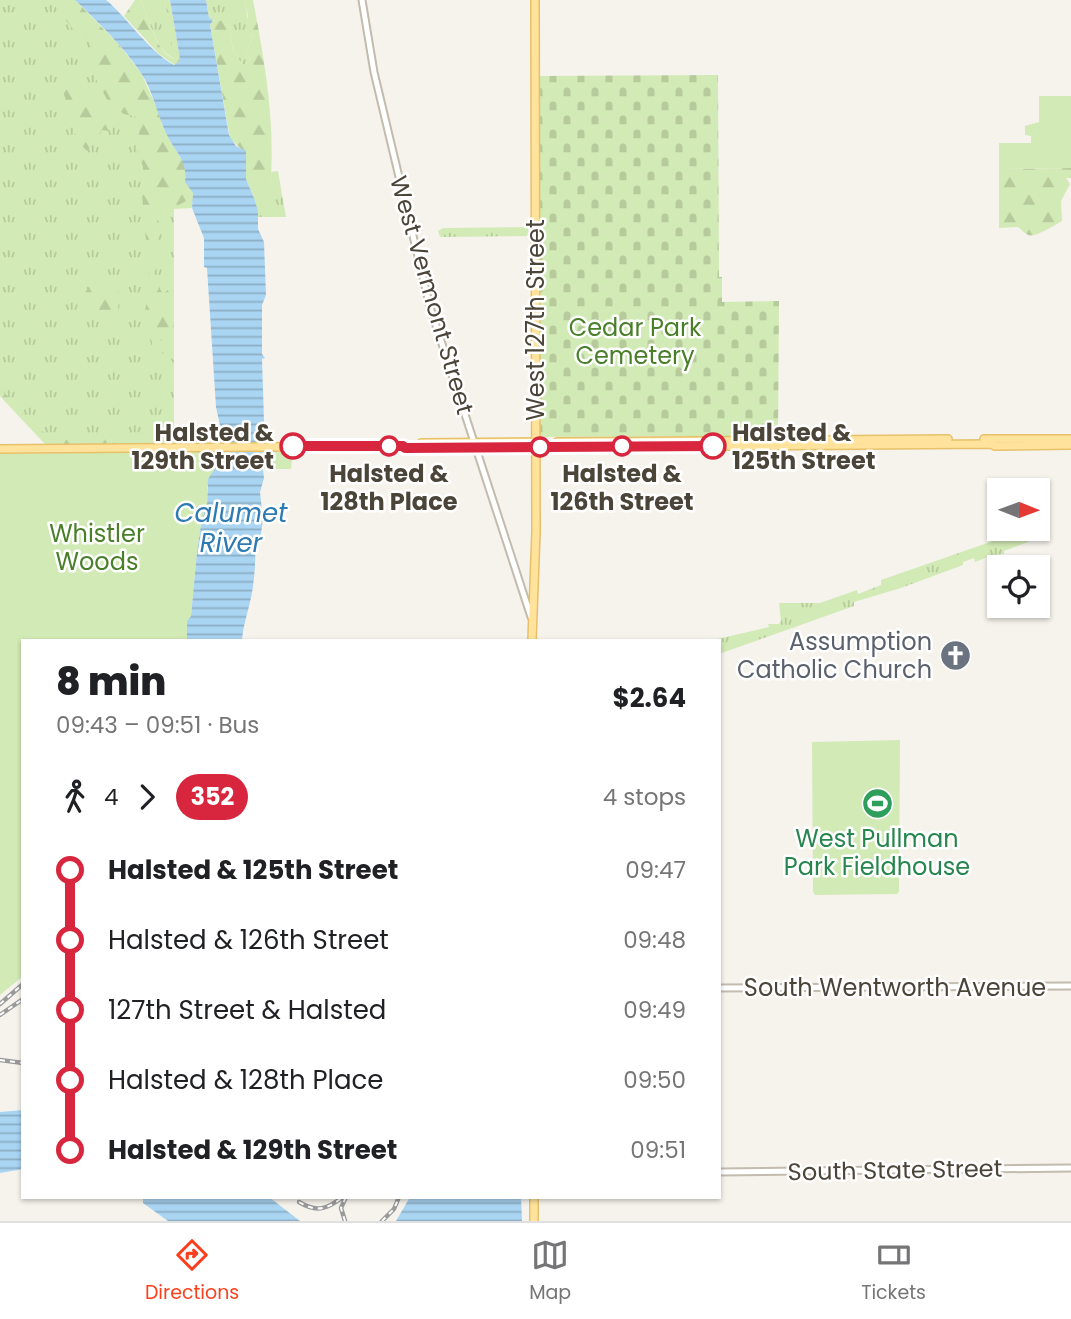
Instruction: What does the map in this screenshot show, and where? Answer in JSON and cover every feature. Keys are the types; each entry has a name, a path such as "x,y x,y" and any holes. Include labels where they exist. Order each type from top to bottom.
{"main road":[{"name":"West 127th Street","path":"533,639 535,0"},
{"path":"0,449 405,448 1071,439"},
{"path":"535,445 1071,445"},
{"path":"534,1199 534,1221"}],"street":[{"name":"West Vermont Street","path":"362,0 374,72 430,307 533,626"},
{"name":"South Wentworth Avenue","path":"721,988 1071,986"},
{"name":"South State Street","path":"721,1172 1071,1168"}],"green space":[{"path":"0,0 75,0 120,46 193,193 192,208 174,209 174,444 46,445 0,396"},
{"path":"50,0 75,0 120,46 141,73 162,125 186,168 185,178 190,188 188,200 173,208 155,212 160,225 156,253 158,266 153,274 154,280 160,282 163,294 169,289 169,262 174,262 173,359 170,358 165,334 160,336 164,354 159,352 155,355 143,317 148,299 149,275 142,194 143,167 137,148 140,127 137,117 124,114 110,105 95,77 91,41 72,28"},
{"path":"135,0 140,0 162,49 174,59 165,0 170,0 180,61 175,65 159,54 124,16"},
{"path":"140,0 165,0 175,59 162,49 157,41"},
{"path":"206,0 245,0 250,35 253,37 246,51 250,59 247,64 242,64 233,50 229,25 209,19"},
{"path":"245,0 253,0 265,71 272,141 270,189 266,194 253,195 246,179 242,150 230,138 210,25 212,21 223,21 229,25 233,50 242,64 247,64 250,59 246,51 253,37 247,30"},
{"name":"Cedar Park Cemetery","path":"718,75 719,277 722,277 722,302 779,301 778,436 540,437 538,76"},
{"path":"66,86 71,86 95,106 107,123 109,131 102,130 95,135 90,140 91,146 87,151 77,138 72,123 63,91"},
{"path":"1039,96 1071,96 1071,168 999,169 999,143 1031,143 1031,136 1025,135 1025,126 1039,122"},
{"path":"1071,168 1071,178 1066,178 1070,184 1061,201 1062,221 1035,235 1027,234 1018,227 999,228 999,169"},
{"path":"278,171 286,217 257,217 253,195 270,189 271,172"},
{"path":"532,227 532,236 440,237 438,231 443,228"},
{"path":"110,275 119,281 118,311 99,316 88,313 84,300 88,288 97,280"},
{"path":"0,389 18,406 26,420 32,421 46,433 65,438 105,438 107,444 46,445 0,396"},
{"name":"Whistler Woods","path":"231,451 207,486 207,506 202,518 187,639 21,639 21,978 0,995 0,454"},
{"path":"261,451 293,453 291,469 263,469"},
{"path":"993,541 1030,541 1004,551 1004,554 987,555 975,562 974,558 963,562 963,565 854,602 854,606 721,653 721,639 717,639 769,627 768,624 779,624 779,603 820,603 857,590 858,594 881,585 881,580"},
{"path":"900,740 899,892 815,895 812,742"}],"water":[{"name":"Calumet River","path":"75,0 106,0 155,51 174,65 180,61 170,0 206,0 209,18 213,20 210,25 229,135 236,146 246,151 246,179 258,211 258,229 264,242 266,295 262,305 262,354 265,358 262,359 264,421 267,430 261,452 264,478 260,492 263,520 260,540 255,546 253,589 242,639 187,639 187,621 191,616 202,518 207,506 208,479 220,461 231,451 231,443 221,430 216,407 204,238 192,208 193,193 185,182 183,162 166,133 149,87 134,63"},
{"path":"21,1110 21,1169 0,1173 0,1112"},
{"path":"143,1199 272,1199 300,1221 168,1221 143,1203"},
{"path":"409,1199 521,1199 522,1221 396,1221"}],"railway":[{"path":"0,1004 21,986"},
{"path":"0,1015 21,1000"},
{"path":"0,1060 21,1063"},
{"path":"299,1202 311,1208 322,1208 340,1199"},
{"path":"345,1199 341,1208 345,1221"},
{"path":"382,1221 394,1209 398,1199"}],"bus line":[{"name":"352","path":"293,446 713,446"}],"place":[{"name":"Halsted & 129th Street","path":"293,446"},
{"name":"Halsted & 128th Place","path":"389,446"},
{"name":"Halsted & 126th Street","path":"622,446"},
{"name":"Halsted & 125th Street","path":"713,446"},
{"name":"Assumption Catholic Church","path":"955,655"},
{"name":"West Pullman Park Fieldhouse","path":"877,804"}]}
